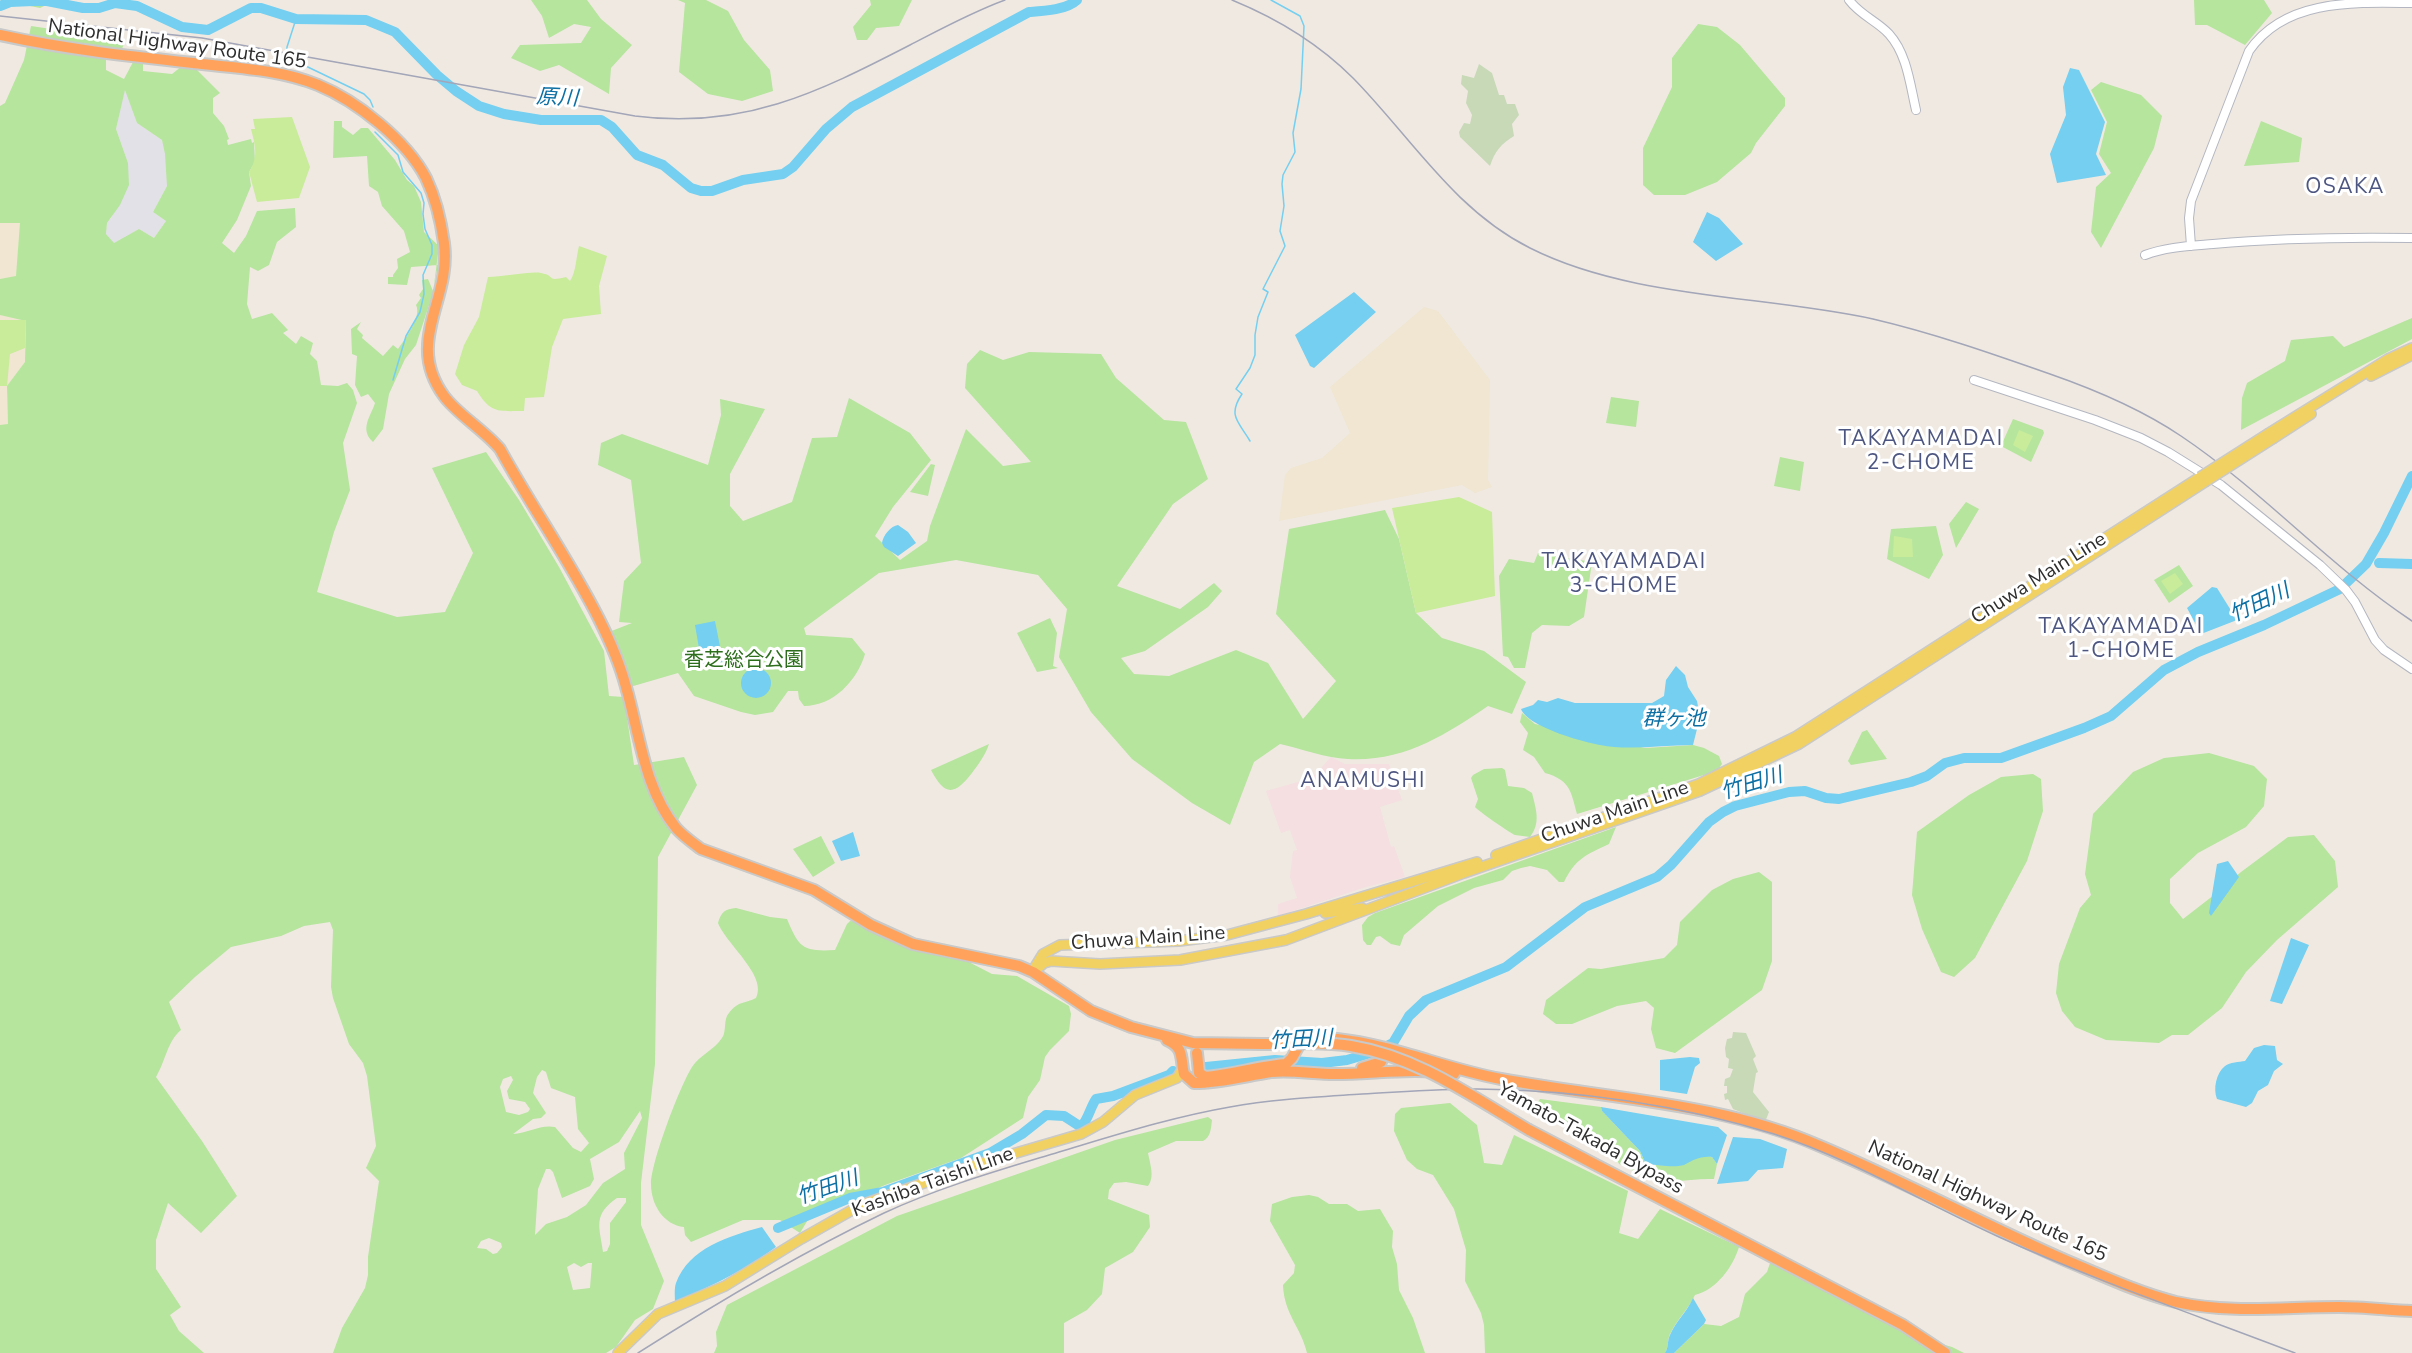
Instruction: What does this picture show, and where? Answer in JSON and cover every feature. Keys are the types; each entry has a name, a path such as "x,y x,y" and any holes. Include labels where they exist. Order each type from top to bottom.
{"highway":[{"name":"National Highway Route 165","path":"0,35 70,48 253,70 303,80 318,85 352,104 393,137 424,176 435,199 445,247 443,274 427,349 432,376 445,398 489,436 500,449 598,618 626,685 640,747 651,781 667,815 678,830 701,849 814,890 891,935 913,944 1000,961 1033,972 1091,1011 1174,1043 1183,1055"},
{"name":"National Highway Route 165","path":"1157,1035 1212,1040 1303,1038 1344,1040 1375,1045 1498,1079 1660,1102 1710,1112 1801,1138 2013,1237 2097,1273 2172,1301 2228,1310 2339,1307 2412,1311"},
{"path":"1157,1035 1195,1048"},
{"path":"1195,1048 1197,1067 1205,1077 1289,1061 1303,1038"},
{"path":"1188,1079 1195,1048 1200,1040 1212,1040"},
{"name":"Yamato-Takada Bypass","path":"1195,1048 1230,1049 1263,1044 1349,1046 1404,1059 1460,1087 1529,1130 1903,1325 1945,1353"},
{"path":"1305,1071 1376,1065 1381,1062 1384,1054 1375,1045"},
{"path":"1188,1079 1183,1068 1183,1055 1195,1048"},
{"name":"National Highway Route 165","path":"1188,1079 1194,1083 1219,1083 1271,1072 1305,1071 1333,1074 1441,1071 1494,1082 1552,1087"}],"main road":[{"name":"Chuwa Main Line","path":"1033,972 1043,954 1060,945 1179,941 1227,935 1306,914 1474,863 1699,784 1785,742 2272,435 2388,359 2412,348"},
{"name":"Chuwa Main Line","path":"2272,435 2366,379 2412,355"},
{"name":"Chuwa Main Line","path":"1033,972 1044,963 1051,961 1144,963 1180,960 1286,940 1464,873 1700,791 1799,744 2202,479"},
{"path":"1306,914 1310,916 1379,906"},
{"name":"Kashiba Taishi Line","path":"618,1353 658,1314 725,1286 861,1205 975,1165 1081,1134 1102,1122 1135,1095 1177,1078 1183,1068"},
{"name":"Kashiba Taishi Line","path":"1164,1085 1176,1085 1188,1079"}],"street":[{"path":"1849,0 1858,10 1888,33 1900,51 1916,110"},
{"path":"2191,246 2189,225 2191,201 2249,51 2259,32 2283,13 2301,6 2320,3 2412,3"},
{"path":"2145,255 2156,251 2191,246 2304,237 2412,238"},
{"path":"1974,380 2141,438 2221,485 2320,565 2355,602 2375,640 2384,650 2412,669"}],"shaded area":[{"path":"125,88 137,123 162,140 166,154 167,186 153,212 166,221 154,238 139,229 114,244 106,234 107,223 112,217 128,163 116,129"},
{"path":"0,223 20,223 26,320 25,362 13,383 7,387 8,425 0,425"},
{"path":"1424,307 1438,311 1490,380 1488,480 1492,487 1475,493 1462,485 1279,521 1285,475 1291,468 1322,458 1350,433 1330,387"},
{"path":"1331,757 1345,764 1389,764 1402,800 1380,807 1391,847 1394,846 1405,877 1366,887 1278,916 1278,904 1297,898 1290,877 1293,851 1297,850 1290,830 1281,833 1266,791 1312,778"}],"green space":[{"path":"0,0 56,0 40,8"},
{"path":"531,0 587,0 601,19 632,45 611,68 609,94 559,65 540,71 511,58 520,45 581,43 591,27 574,24 549,38 542,16"},
{"path":"678,0 706,0 728,11 744,40 770,70 773,91 742,101 708,94 679,72 685,3"},
{"path":"870,0 912,0 899,26 876,28 867,40 857,40 853,27 871,5"},
{"path":"2194,0 2264,0 2272,13 2245,45 2207,25 2195,25"},
{"path":"1698,24 1717,27 1740,45 1785,98 1785,106 1756,143 1751,153 1717,182 1685,195 1654,195 1643,185 1643,148 1672,87 1672,58"},
{"path":"31,26 125,40 122,49 106,56 106,70 124,79 133,62 143,63 143,71 172,74 182,66 195,68 220,93 213,98 213,113 224,126 229,139 227,140 228,145 251,139 252,143 254,142 255,162 249,172 251,186 237,220 222,243 234,253 246,236 257,211 295,208 296,227 277,242 269,265 258,271 250,267 247,304 252,319 272,313 288,330 283,333 296,344 301,336 313,343 310,354 317,361 321,385 338,386 347,383 353,390 357,403 343,443 350,490 334,532 317,592 397,617 445,612 473,553 432,468 486,452 519,500 559,567 604,651 609,696 624,697 634,765 684,757 697,785 658,857 655,1064 641,1183 641,1225 664,1281 653,1309 635,1320 616,1347 606,1353 333,1353 342,1328 365,1288 379,1181 366,1168 376,1146 367,1076 363,1063 349,1044 333,998 331,987 333,930 330,922 304,926 281,936 231,947 169,1002 181,1030 170,1046 156,1077 202,1141 237,1196 201,1233 168,1203 156,1240 156,1269 181,1307 170,1315 179,1331 204,1353 0,1353 0,425 8,424 7,386 25,362 26,321 0,315 0,279 16,276 20,223 0,223 0,106 5,103 24,60","holes":["125,90 137,123 162,140 165,154 167,186 153,212 166,221 154,238 139,229 114,243 106,234 107,223 120,205 129,185 128,163 116,129","542,1070 546,1072 551,1088 575,1097 578,1129 589,1143 581,1152 573,1148 555,1127 513,1134 533,1119 541,1118 546,1113 533,1093 537,1077","511,1076 513,1080 507,1091 509,1099 525,1102 530,1109 528,1112 519,1115 506,1112 500,1087 503,1079","640,1111 642,1118 624,1153 625,1169 603,1183 586,1205 567,1217 546,1224 535,1235 538,1189 546,1169 553,1172 562,1198 590,1186 594,1179 590,1159 619,1142","617,1198 626,1198 626,1202 610,1223 610,1244 607,1251 603,1252 599,1228 604,1210","489,1238 501,1243 502,1247 493,1254 486,1249 477,1248 481,1241","574,1263 581,1267 592,1263 590,1288 573,1290 567,1267"]},
{"path":"1479,64 1492,73 1499,95 1504,95 1507,104 1515,104 1519,115 1512,124 1514,136 1499,148 1490,166 1460,137 1459,132 1464,123 1470,124 1472,115 1466,103 1468,91 1461,84 1462,75 1474,78"},
{"path":"2101,82 2141,95 2162,116 2154,148 2101,248 2091,232 2096,187 2111,173 2099,154 2107,122 2091,90"},
{"path":"292,117 310,167 299,198 257,202 249,172 255,156 251,129 255,129 253,119"},
{"path":"334,121 342,121 342,127 353,135 361,128 368,128 414,186 421,202 424,232 439,246 437,265 411,267 407,285 388,284 388,277 393,277 398,268 397,259 410,252 404,231 382,206 378,192 369,186 367,156 333,158"},
{"path":"2261,121 2302,138 2299,162 2244,166"},
{"path":"579,246 607,256 599,286 601,314 563,319 552,347 544,397 525,398 524,411 496,410 487,404 477,391 462,385 455,374 464,345 479,317 488,277 536,273 546,274 553,279 566,277 570,281 575,269"},
{"path":"428,279 433,291 434,287 433,293 416,345 405,359 389,394 383,429 373,442 366,427 375,403 368,394 361,397 355,385 357,356 352,354 351,329 361,322 357,329 363,335 362,338 383,356 393,345 398,349 415,322 416,305 423,289 422,280"},
{"path":"2412,318 2412,339 2241,430 2242,398 2247,383 2285,361 2291,340 2333,336 2344,347"},
{"path":"0,320 26,320 25,348 10,354 7,386 0,386"},
{"name":"香芝総合公園","path":"980,350 1003,360 1029,352 1101,354 1116,378 1164,420 1186,422 1208,479 1173,504 1117,586 1180,609 1214,583 1222,591 1208,607 1145,651 1121,658 1134,674 1169,676 1236,650 1268,663 1303,719 1336,681 1276,614 1289,529 1385,510 1399,539 1416,613 1442,638 1484,651 1526,682 1512,714 1488,706 1456,727 1423,744 1406,751 1368,759 1331,757 1280,744 1254,762 1230,825 1192,803 1132,759 1091,712 1059,657 1067,609 1038,575 956,560 879,573 804,628 806,635 852,638 865,654 850,682 825,702 804,706 799,699 798,691 788,691 773,712 755,715 694,696 678,673 630,687 609,632 632,623 619,622 624,581 641,563 631,480 598,465 601,443 622,434 708,465 721,415 720,399 765,409 730,474 730,506 743,521 792,502 812,438 837,437 849,398 910,433 931,460 893,507 875,536 900,560 927,541 930,526 966,429 1003,466 1031,462 965,388 967,364"},
{"path":"1611,397 1639,401 1636,427 1606,423"},
{"path":"2013,419 2043,430 2044,433 2031,462 2001,446"},
{"path":"2019,430 2033,436 2025,452 2013,445"},
{"path":"1780,457 1804,462 1800,491 1774,486"},
{"path":"931,464 935,465 928,496 910,492"},
{"path":"1459,497 1492,512 1495,596 1416,613 1392,508"},
{"path":"1966,502 1979,509 1956,548 1949,524"},
{"path":"1936,526 1943,555 1929,579 1887,559 1891,529"},
{"path":"1894,536 1912,539 1913,557 1893,557"},
{"path":"1538,553 1592,562 1584,617 1569,626 1542,625 1532,633 1525,668 1514,668 1508,657 1503,656 1499,576 1509,559 1534,563"},
{"path":"2179,565 2193,586 2169,603 2154,580"},
{"path":"2175,573 2183,584 2170,594 2161,581"},
{"path":"1050,618 1057,633 1053,666 1058,668 1037,672 1017,633"},
{"path":"1522,713 1535,724 1645,748 1693,745 1719,756 1722,764 1717,771 1577,814 1571,793 1565,783 1545,773 1534,757 1523,750 1528,733 1520,722"},
{"path":"1867,730 1887,759 1851,765 1848,761 1862,732"},
{"path":"989,744 972,773 955,789 946,789 931,770"},
{"path":"2209,753 2254,766 2267,779 2264,806 2246,827 2198,853 2170,879 2170,903 2183,919 2288,837 2314,835 2335,861 2338,887 2277,940 2246,972 2222,1008 2188,1035 2172,1035 2159,1043 2106,1040 2075,1027 2062,1011 2056,993 2059,964 2080,908 2091,895 2085,874 2093,814 2133,772 2164,758"},
{"path":"1502,768 1505,770 1508,786 1524,788 1532,793 1537,821 1530,837 1515,835 1475,807 1478,799 1471,778 1473,775 1484,769"},
{"path":"2033,774 2041,779 2043,811 2027,861 1975,958 1954,977 1941,972 1922,929 1912,895 1917,832 1969,795 2001,777"},
{"path":"1616,827 1609,844 1577,862 1564,882 1559,882 1547,870 1530,866 1521,868 1512,871 1503,880 1474,888 1438,906 1404,935 1400,946 1391,944 1380,936 1376,937 1371,945 1367,945 1363,940 1362,925 1368,917 1375,913"},
{"path":"821,836 835,863 813,877 793,849"},
{"path":"1759,872 1772,882 1772,961 1762,990 1675,1053 1656,1048 1651,1029 1654,1008 1646,1001 1617,1006 1572,1024 1556,1024 1543,1014 1546,1000 1588,968 1601,969 1664,958 1677,945 1680,922 1712,890 1733,879"},
{"path":"736,908 787,919 799,942 815,950 835,950 847,924 850,921 858,922 963,959 992,974 1017,976 1069,1006 1071,1014 1069,1031 1045,1057 1040,1080 1028,1097 1023,1118 961,1158 885,1185 809,1218 800,1233 780,1220 743,1220 691,1242 685,1235 684,1227 670,1222 656,1206 651,1184 652,1173 667,1124 692,1067 722,1038 726,1018 732,1009 756,998 758,989 751,970 718,923 724,912"},
{"path":"1733,1032 1746,1033 1756,1056 1753,1059 1758,1072 1753,1092 1769,1112 1765,1122 1733,1109 1728,1099 1725,1100 1724,1094 1727,1093 1727,1086 1724,1086 1725,1079 1730,1077 1733,1069 1728,1068 1729,1059 1726,1057 1725,1048 1727,1039 1732,1038"},
{"path":"1540,1099 1601,1107 1602,1111 1640,1151 1648,1164 1650,1173 1642,1175 1619,1164 1609,1145 1596,1135 1541,1115 1533,1109"},
{"path":"1450,1103 1477,1125 1484,1163 1502,1165 1514,1135 1628,1191 1619,1233 1638,1239 1660,1209 1739,1247 1723,1277 1710,1288 1695,1295 1670,1334 1665,1353 1485,1353 1484,1325 1481,1313 1465,1281 1466,1250 1454,1209 1433,1175 1417,1169 1407,1160 1394,1131 1395,1114 1401,1108"},
{"path":"1208,1117 1212,1120 1211,1129 1208,1137 1203,1141 1176,1141 1148,1153 1152,1175 1148,1186 1126,1182 1114,1183 1109,1190 1108,1199 1149,1215 1150,1227 1133,1252 1105,1268 1102,1294 1087,1310 1064,1323 1064,1353 714,1353 717,1346 716,1332 727,1305 897,1216 1115,1140"},
{"path":"1712,1157 1717,1164 1714,1179 1670,1181 1655,1179 1656,1165 1679,1166 1694,1158"},
{"path":"1309,1195 1318,1197 1329,1204 1347,1204 1358,1211 1380,1209 1393,1231 1392,1247 1397,1264 1399,1290 1413,1318 1425,1353 1307,1353 1284,1295 1283,1285 1294,1273 1295,1265 1270,1221 1272,1204 1292,1197"},
{"path":"1770,1263 1910,1335 1952,1347 1964,1353 1674,1353 1704,1324 1721,1326 1739,1317 1745,1294 1767,1272"}],"water":[{"path":"2070,68 2079,70 2105,122 2096,154 2106,175 2057,183 2050,154 2066,115 2063,87"},
{"path":"1707,212 1719,218 1743,244 1716,261 1693,242"},
{"path":"1354,292 1376,312 1314,368 1310,366 1295,335"},
{"path":"898,525 908,532 916,543 898,556 884,547 882,543 888,531"},
{"path":"2212,587 2217,588 2237,620 2201,634 2187,608"},
{"path":"715,621 723,662 702,666 695,625"},
{"name":"群ヶ池","path":"1676,666 1685,675 1688,687 1697,701 1700,717 1693,745 1605,746 1548,729 1526,716 1521,709 1533,705 1538,700 1547,702 1558,698 1575,703 1652,703 1664,696 1666,680"},
{"path":"756,668 762,669 770,677 770,689 762,697 756,698 750,697 742,689 741,683 742,677 750,669"},
{"path":"853,832 860,856 841,861 832,841"},
{"path":"2228,861 2239,877 2211,916 2209,913 2217,864"},
{"path":"2291,938 2309,945 2282,1004 2270,1001"},
{"path":"2264,1045 2275,1046 2277,1060 2283,1064 2274,1071 2268,1085 2258,1091 2252,1103 2246,1107 2217,1099 2216,1081 2222,1069 2229,1064 2245,1061 2254,1048"},
{"path":"1699,1058 1700,1063 1695,1067 1687,1094 1660,1090 1660,1060"},
{"path":"1601,1107 1718,1127 1727,1135 1717,1164 1712,1157 1707,1157 1680,1166 1648,1164 1640,1151 1602,1111"},
{"path":"1733,1137 1760,1139 1787,1149 1783,1168 1758,1170 1748,1181 1717,1184"},
{"path":"762,1227 776,1247 739,1271 675,1302 676,1283 682,1271 700,1252 724,1239"},
{"path":"1693,1298 1706,1320 1704,1324 1674,1353 1665,1353 1672,1330"}],"waterway":[{"name":"原川","path":"0,6 10,2 47,1 83,8 99,8 115,3 137,6 182,27 208,30 251,8 261,8 296,19 366,20 395,32 437,75 479,106 504,114 541,120 601,120 612,127 637,155 663,165 691,188 712,191 743,180 783,174 793,167 826,129 852,107 1029,12 1061,8 1077,0"},
{"name":"原川","path":"1077,1 1081,0"},
{"path":"1250,441 1236,419 1235,408 1242,394 1236,389 1250,368 1255,355 1258,317 1268,292 1263,289 1285,246 1280,231 1284,206 1282,184 1283,175 1295,152 1293,133 1301,89 1304,26 1300,16 1271,0"},
{"path":"296,19 287,47 287,57 364,94 373,107"},
{"path":"375,132 398,155 403,172 421,193 424,203 425,229 432,245 432,254 423,275 424,294 420,312 406,336 393,380"},
{"name":"竹田川","path":"1206,1067 1275,1060 1322,1063 1347,1060 1377,1051 1393,1043 1409,1016 1426,1000 1506,967 1585,907 1657,877 1671,865 1709,822 1735,806 1789,792 1805,791 1826,798 1839,799 1911,782 1927,776 1945,763 1964,758 2001,758 2111,716 2164,670 2198,652 2264,625 2340,589 2366,564 2412,476"},
{"name":"竹田川","path":"2379,563 2412,564"},
{"name":"竹田川","path":"778,1228 850,1198 883,1192 990,1153 1022,1134 1046,1115 1064,1116 1081,1127 1096,1099 1113,1096 1169,1075 1173,1071"}],"railway":[{"path":"0,16 202,38 635,116 674,119 710,118 778,104 843,78 969,15 1005,0"},
{"path":"1232,0 1281,24 1326,54 1353,78 1435,171 1478,214 1530,248 1569,265 1654,287 1831,311 1873,319 1940,337 2067,380 2101,394 2166,426 2211,457 2352,577 2412,621"},
{"path":"638,1353 759,1279 852,1229 905,1204 992,1172 1144,1127 1230,1107 1312,1097 1477,1089 1552,1092 1627,1101 1702,1115 1774,1134 1832,1156 2036,1253 2295,1353"}],"district":[{"name":"OSAKA","path":"2345,188"},
{"name":"TAKAYAMADAI 2-CHOME","path":"1921,452"},
{"name":"TAKAYAMADAI 3-CHOME","path":"1624,575"},
{"name":"TAKAYAMADAI 1-CHOME","path":"2121,640"},
{"name":"ANAMUSHI","path":"1363,782"}]}
